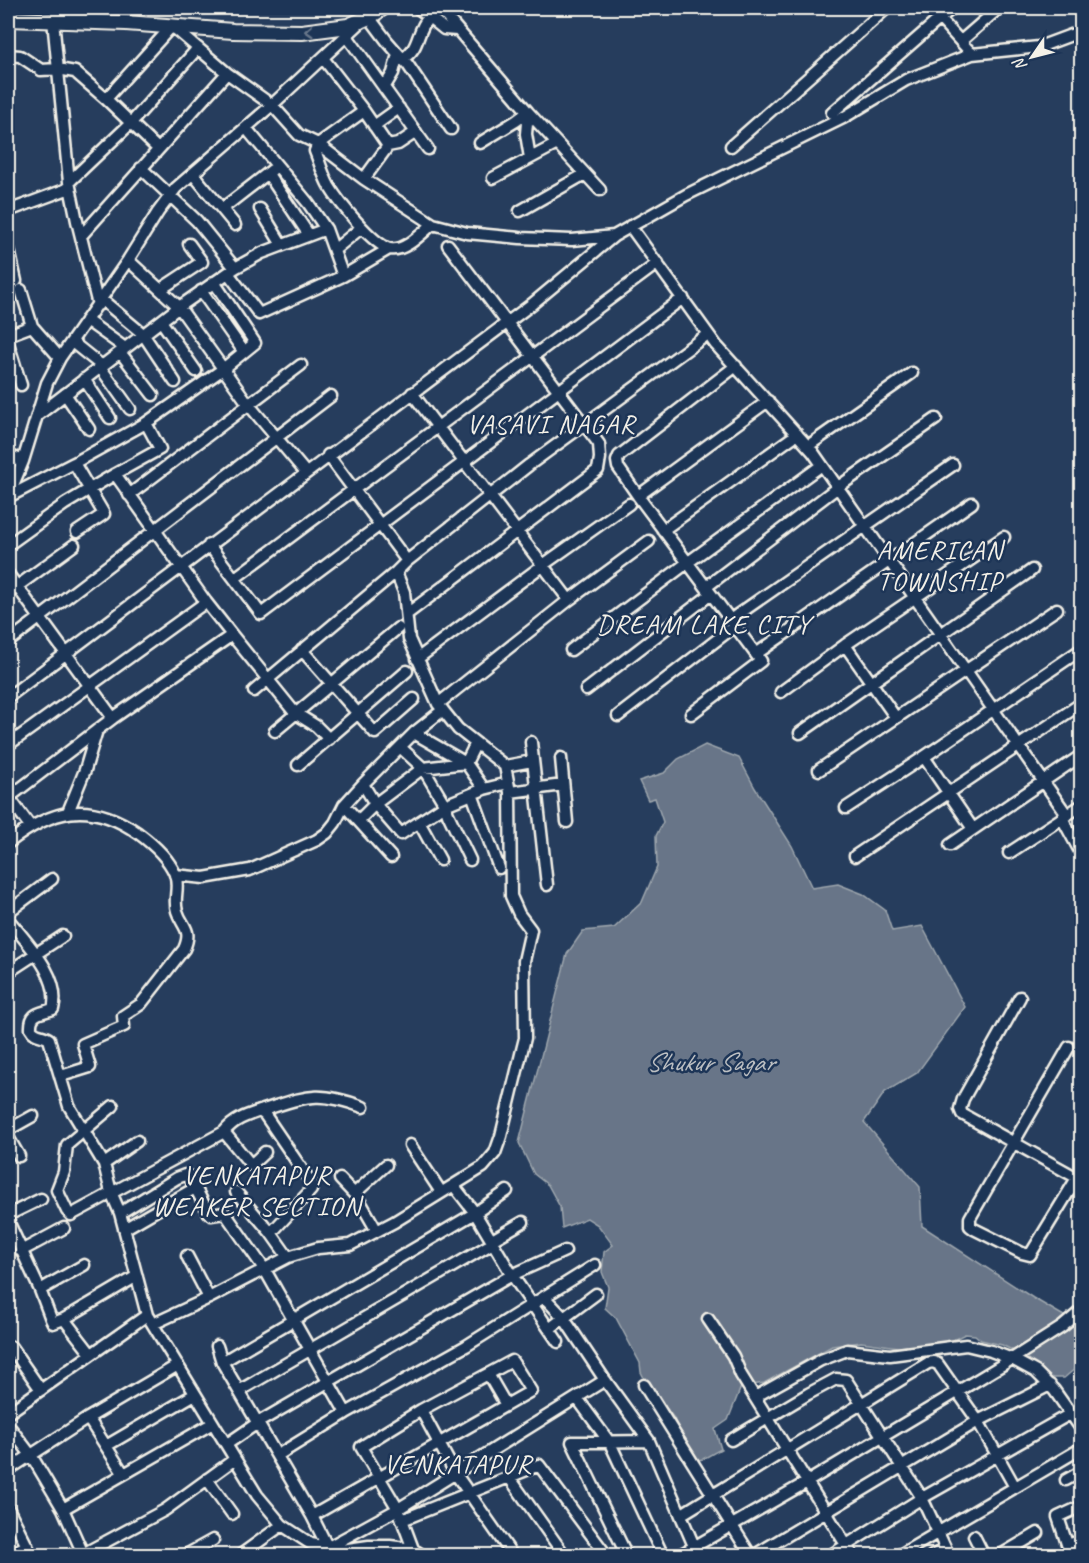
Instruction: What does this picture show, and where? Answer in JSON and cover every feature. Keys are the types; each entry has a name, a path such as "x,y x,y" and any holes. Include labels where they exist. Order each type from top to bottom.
{"main road":[{"path":"8,19 26,14 53,20 233,31 302,32 333,29 366,19 383,8"}],"street":[{"path":"418,8 444,29 457,30"},
{"path":"439,8 528,112 600,190"},
{"path":"731,146 887,8"},
{"path":"930,8 972,54"},
{"path":"832,113 952,8"},
{"path":"961,41 999,8"},
{"path":"400,56 411,54 417,47 421,26 429,17"},
{"path":"8,497 23,460 47,383 60,358 128,260 158,212 171,195 193,174 366,19 400,56 451,129"},
{"path":"53,20 70,185 99,302 143,334 175,382"},
{"path":"105,99 172,26 227,73 272,105 299,135 318,144 364,179 433,224 460,231 520,238 572,240 614,236"},
{"path":"8,697 555,286 614,236 630,226 686,195 843,118 906,80 972,54 1039,47 1082,31"},
{"path":"346,36 429,149"},
{"path":"8,211 70,185 130,124 198,48"},
{"path":"8,55 20,56 41,70 58,69 75,72 158,149"},
{"path":"384,88 400,56"},
{"path":"322,58 364,111 388,146"},
{"path":"81,236 227,73"},
{"path":"374,126 399,108"},
{"path":"364,111 318,144 315,151 330,186 361,228 389,249"},
{"path":"480,143 516,122 528,112"},
{"path":"528,112 526,134 530,158"},
{"path":"246,128 298,189 326,229 343,276"},
{"path":"364,179 388,146 398,144 416,132"},
{"path":"493,178 557,144"},
{"path":"223,208 277,166"},
{"path":"141,168 197,221 232,270 259,314 343,276 389,249 411,242 433,224"},
{"path":"193,174 235,225"},
{"path":"268,174 309,235"},
{"path":"519,211 585,174"},
{"path":"260,208 282,245"},
{"path":"630,226 708,334 808,446 838,487 1043,781 1064,816 1082,855"},
{"path":"333,250 361,228"},
{"path":"37,415 179,307 232,270 262,253 326,229"},
{"path":"407,614 598,470 600,458 599,444 447,247 460,231"},
{"path":"161,290 202,262 189,244"},
{"path":"8,245 32,326 60,358"},
{"path":"128,260 179,307 249,405 306,473"},
{"path":"235,578 658,263"},
{"path":"8,497 147,423 224,369 255,343 214,282"},
{"path":"201,291 244,352"},
{"path":"209,545 261,614 683,298"},
{"path":"86,320 122,350 153,395"},
{"path":"161,321 196,371"},
{"path":"8,335 32,326"},
{"path":"254,691 407,561 529,465 708,334"},
{"path":"72,342 101,366 130,409"},
{"path":"8,343 21,385"},
{"path":"129,495 301,365"},
{"path":"691,714 761,661 638,496 618,467 617,461 619,456 736,366"},
{"path":"808,446 912,373"},
{"path":"84,379 110,418"},
{"path":"412,393 569,600"},
{"path":"65,394 89,429"},
{"path":"8,642 331,396"},
{"path":"638,496 768,401"},
{"path":"586,690 838,487 936,419"},
{"path":"8,545 64,504 160,449 147,423"},
{"path":"663,530 797,434"},
{"path":"8,455 23,460"},
{"path":"328,455 407,561"},
{"path":"74,463 104,514 77,532"},
{"path":"571,650 687,562 822,465"},
{"path":"618,716 733,623 953,465"},
{"path":"115,474 232,635 296,713 316,726 329,739"},
{"path":"756,654 972,503"},
{"path":"417,659 628,504"},
{"path":"781,692 1004,537"},
{"path":"175,875 204,878 250,870 322,836 335,823 344,805 363,784 440,707 569,600 649,541"},
{"path":"8,593 74,545"},
{"path":"800,733 1032,570"},
{"path":"8,1413 91,1354 150,1319 209,1298 288,1257 318,1248 345,1247 454,1186 483,1167 495,1154 525,1038 524,961 531,930 519,914 511,896 509,788 505,766 458,729 440,707 409,639 404,592 396,572"},
{"path":"8,574 90,684 112,718"},
{"path":"8,745 206,602"},
{"path":"819,770 1057,609"},
{"path":"275,732 330,683 398,628"},
{"path":"30,826 8,797 112,718 232,635"},
{"path":"846,645 896,718"},
{"path":"846,808 1082,649"},
{"path":"302,650 375,733 414,699"},
{"path":"298,765 407,671"},
{"path":"855,856 1082,703"},
{"path":"68,812 97,730"},
{"path":"414,733 466,763 484,789"},
{"path":"531,742 547,885"},
{"path":"466,763 476,743"},
{"path":"400,747 423,768 445,805 470,860"},
{"path":"950,845 1082,755"},
{"path":"924,757 973,829"},
{"path":"561,758 567,822"},
{"path":"505,766 532,761"},
{"path":"359,820 375,804 423,768 466,763"},
{"path":"363,784 375,804 401,834 445,805 484,789 563,785"},
{"path":"472,794 499,868"},
{"path":"1009,853 1082,804"},
{"path":"344,805 391,856"},
{"path":"8,843 30,826 68,812 88,812 123,823 161,852 175,875 177,911 188,933 188,941 184,949 141,1004 123,1016 124,1026 83,1044 90,1067 61,1076"},
{"path":"419,822 440,860"},
{"path":"8,912 52,879"},
{"path":"8,919 51,978 54,1006 34,1016 31,1019 31,1029 37,1035 48,1039 69,1106 104,1164 150,1319 257,1495 282,1525 311,1544 330,1552"},
{"path":"8,972 63,936"},
{"path":"1020,997 963,1099 960,1109 962,1114 1014,1143 1079,1179 1030,1255 974,1229 970,1226 970,1218 1014,1143 1069,1047"},
{"path":"113,1106 67,1145 65,1168 57,1186 66,1211 71,1215 224,1132 238,1119 294,1099 314,1096 339,1098 363,1107"},
{"path":"260,1111 265,1114 312,1184 311,1190 271,1233"},
{"path":"8,1130 33,1116"},
{"path":"224,1132 251,1165 265,1152"},
{"path":"8,1137 20,1156"},
{"path":"104,1164 137,1141"},
{"path":"410,1145 441,1192"},
{"path":"167,1162 177,1178"},
{"path":"354,1194 386,1165"},
{"path":"120,1213 177,1178 187,1175 208,1212 211,1215 224,1213 227,1216 265,1270 346,1413"},
{"path":"340,1179 354,1194 377,1231"},
{"path":"454,1186 475,1213 512,1275 558,1342"},
{"path":"124,1229 195,1188"},
{"path":"222,1362 475,1213 507,1191"},
{"path":"236,1192 288,1257"},
{"path":"8,1215 41,1198"},
{"path":"8,1221 53,1323 64,1319 137,1276"},
{"path":"239,1391 523,1222"},
{"path":"21,1251 64,1228"},
{"path":"227,1444 259,1422 512,1275 565,1251"},
{"path":"187,1256 209,1298"},
{"path":"40,1290 84,1265"},
{"path":"278,1455 346,1413 466,1346 595,1265"},
{"path":"549,1329 596,1294"},
{"path":"545,1298 563,1317 649,1441 694,1546 701,1556"},
{"path":"678,1556 1077,1321 1082,1310"},
{"path":"64,1319 91,1354"},
{"path":"708,1319 733,1356 741,1375 853,1556"},
{"path":"752,1392 847,1350 890,1355 966,1345 1012,1359 1036,1372 1050,1385 1082,1430"},
{"path":"217,1346 222,1362 278,1455 330,1552"},
{"path":"11,1347 41,1390"},
{"path":"312,1516 380,1477 439,1442 531,1390 512,1361 363,1444 362,1450 380,1477 418,1552"},
{"path":"682,1514 933,1362 938,1364 978,1421 1015,1487"},
{"path":"8,1470 88,1418 178,1365"},
{"path":"488,1374 506,1405"},
{"path":"731,1440 807,1394 841,1378 846,1380 922,1498 947,1552 932,1556"},
{"path":"330,1552 400,1515 455,1473 605,1380"},
{"path":"644,1385 752,1556 978,1421 1050,1385"},
{"path":"106,1446 195,1394"},
{"path":"577,1398 610,1443 663,1556"},
{"path":"421,1410 455,1473 513,1556"},
{"path":"829,1556 922,1498 1070,1414"},
{"path":"88,1418 123,1473"},
{"path":"63,1509 213,1423"},
{"path":"8,1425 31,1455 63,1509 83,1555 165,1510 235,1459"},
{"path":"627,1556 572,1442 649,1441"},
{"path":"898,1556 1082,1448"},
{"path":"400,1515 470,1493 536,1465 541,1466 607,1556"},
{"path":"1066,1480 1082,1471"},
{"path":"509,1477 565,1556"},
{"path":"207,1479 232,1514"},
{"path":"1082,1506 1058,1517 1071,1553 1082,1540"},
{"path":"8,1509 30,1550 8,1556"},
{"path":"239,1556 282,1525"},
{"path":"999,1556 1038,1533"},
{"path":"974,1536 984,1556"},
{"path":"184,1556 213,1540"},
{"path":"312,1556 341,1550 372,1551 390,1545 418,1552"}],"water":[{"name":"Shukur Sagar","path":"705,745 739,758 792,846 812,888 838,884 863,894 885,910 892,931 922,926 965,1007 917,1073 885,1092 864,1122 920,1187 922,1226 1033,1298 1081,1326 1081,1369 1076,1368 1064,1378 1049,1378 1036,1364 1012,1350 981,1340 975,1335 965,1334 951,1341 899,1347 861,1342 832,1346 764,1383 741,1387 728,1420 715,1429 721,1449 698,1460 682,1440 674,1418 646,1382 640,1363 616,1318 605,1308 608,1287 602,1272 604,1252 613,1245 598,1225 587,1218 562,1228 560,1207 548,1185 534,1174 519,1143 567,954 583,931 614,928 642,902 657,867 656,836 663,822 655,798 648,800 639,781 664,773 678,759"}],"district":[{"name":"VASAVI NAGAR","path":"551,424"},
{"name":"AMERICAN TOWNSHIP","path":"940,566"},
{"name":"DREAM LAKE CITY","path":"704,624"},
{"name":"VENKATAPUR WEAKER SECTION","path":"257,1190"},
{"name":"VENKATAPUR","path":"458,1464"}]}
